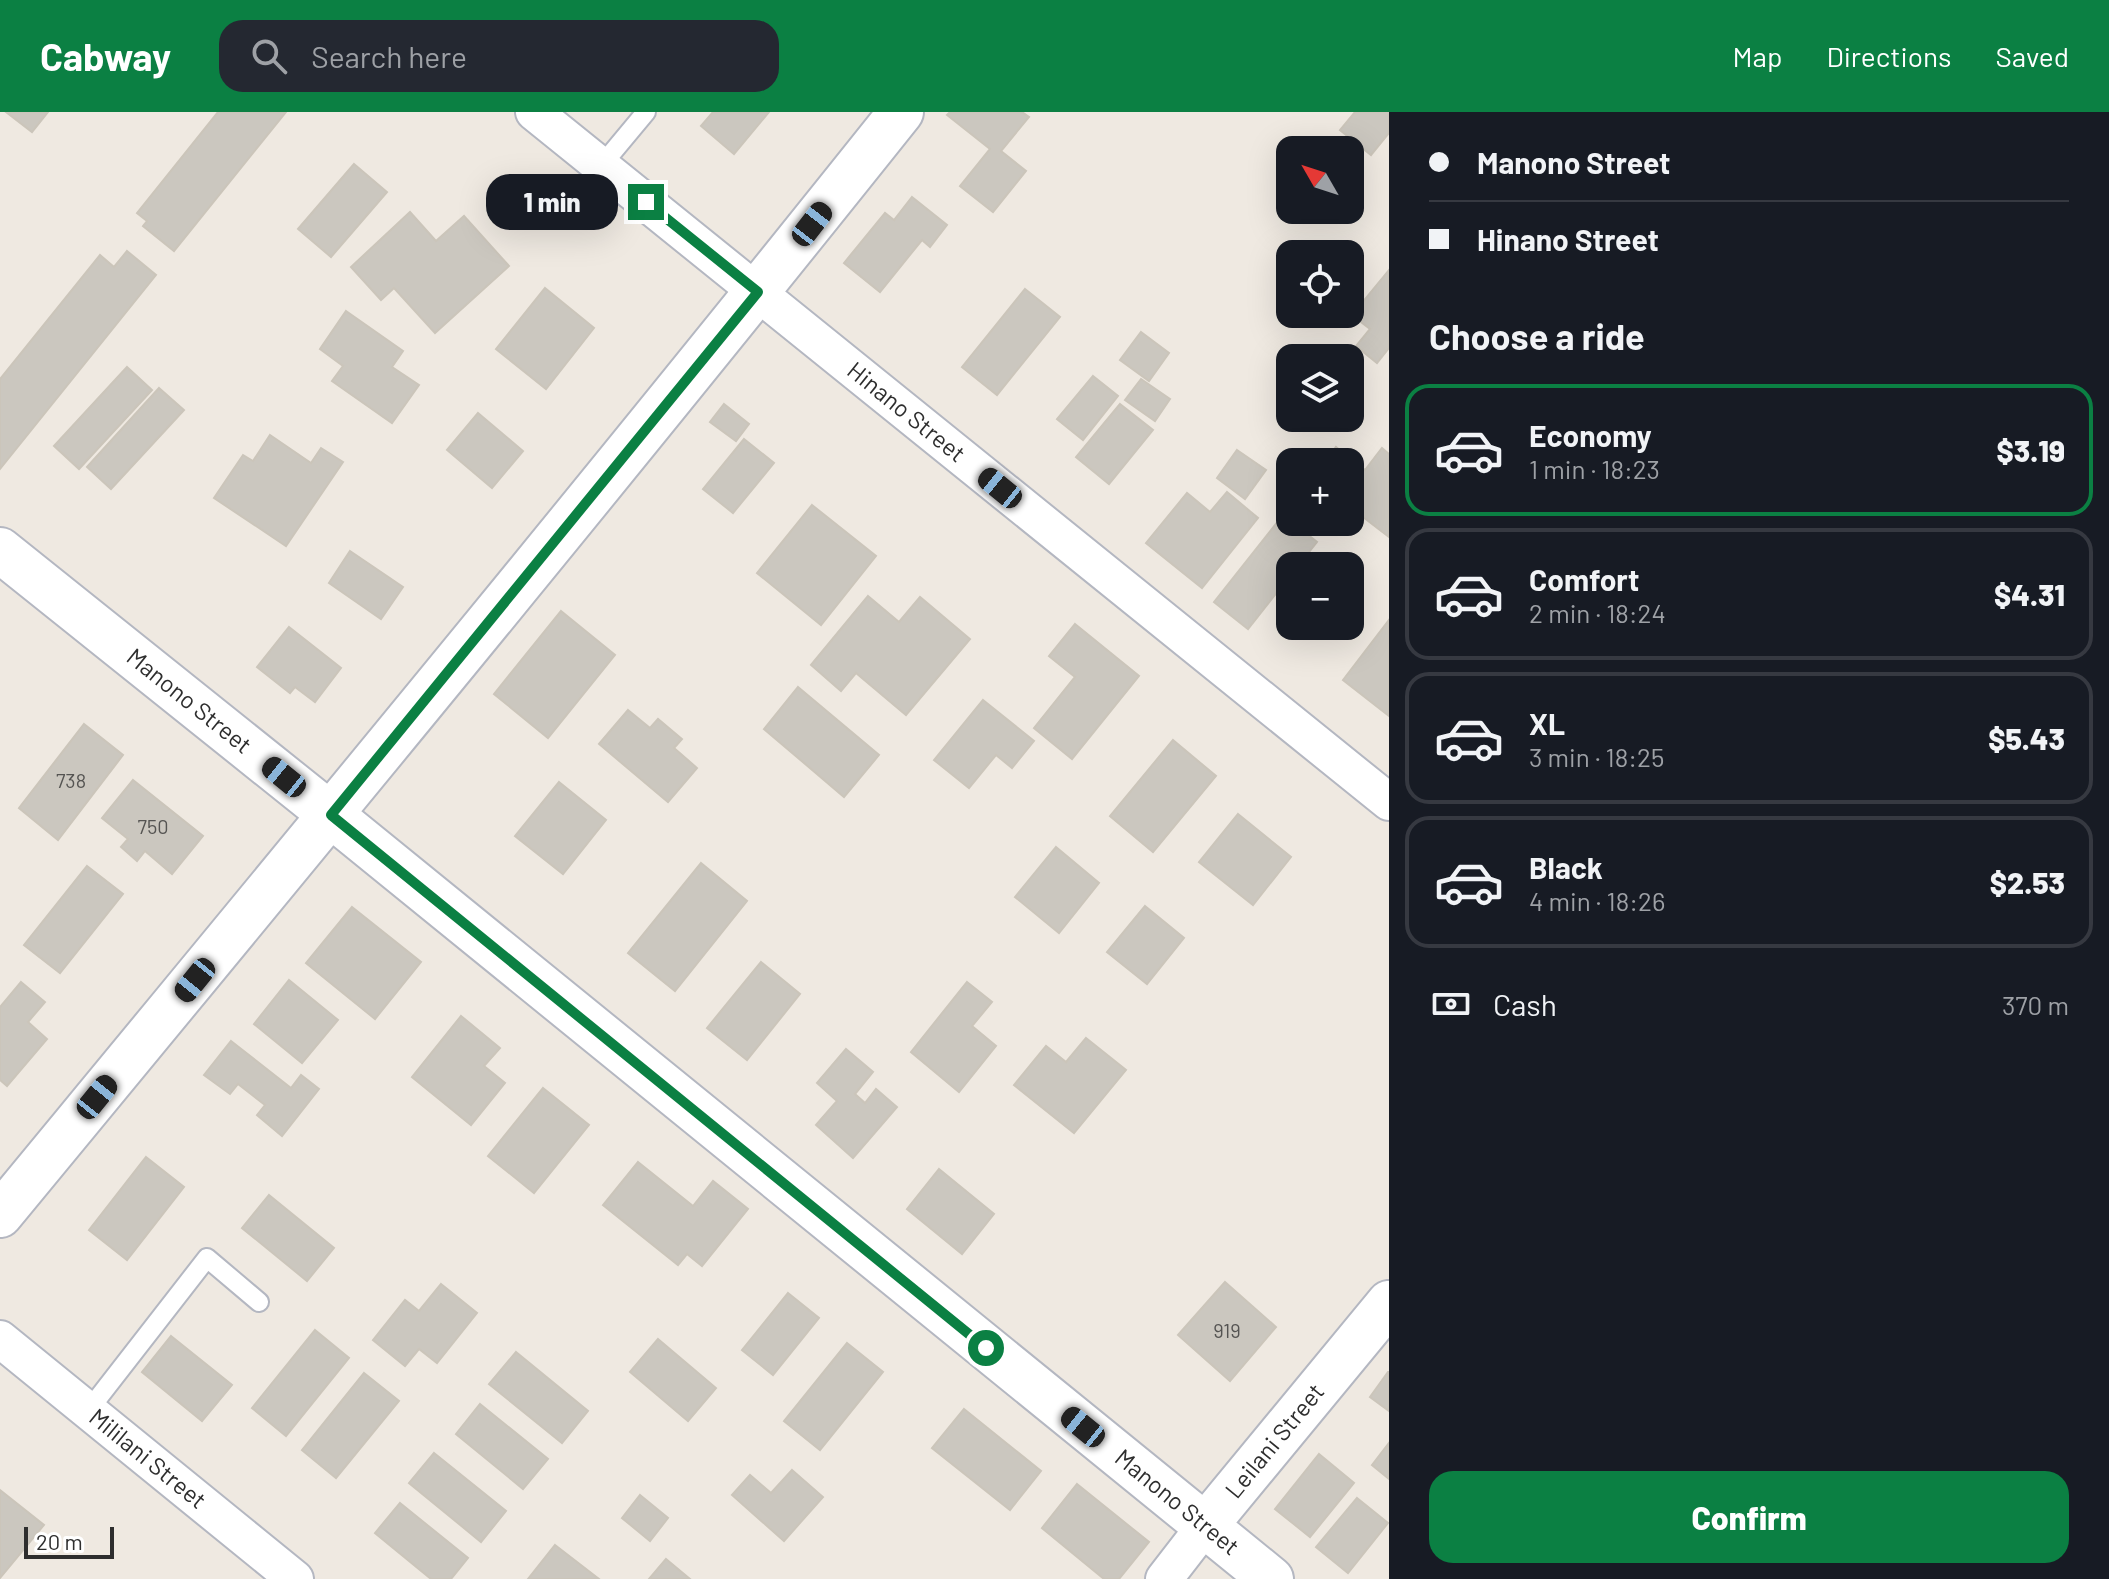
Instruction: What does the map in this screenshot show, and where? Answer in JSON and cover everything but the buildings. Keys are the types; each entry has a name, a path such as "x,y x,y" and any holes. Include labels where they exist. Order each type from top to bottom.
{"street":[{"name":"Hinano Street","path":"534,112 1389,802"},
{"path":"0,1215 331,815 901,112"},
{"name":"Manono Street","path":"0,550 1271,1579"},
{"name":"Leilani Street","path":"1164,1579 1389,1303"},
{"name":"Mililani Street","path":"0,1339 295,1579"}],"lane":[{"path":"601,166 646,112"},
{"path":"88,1411 207,1258 259,1302"}],"route":[{"path":"646,202 758,292 331,815 986,1348"}]}
